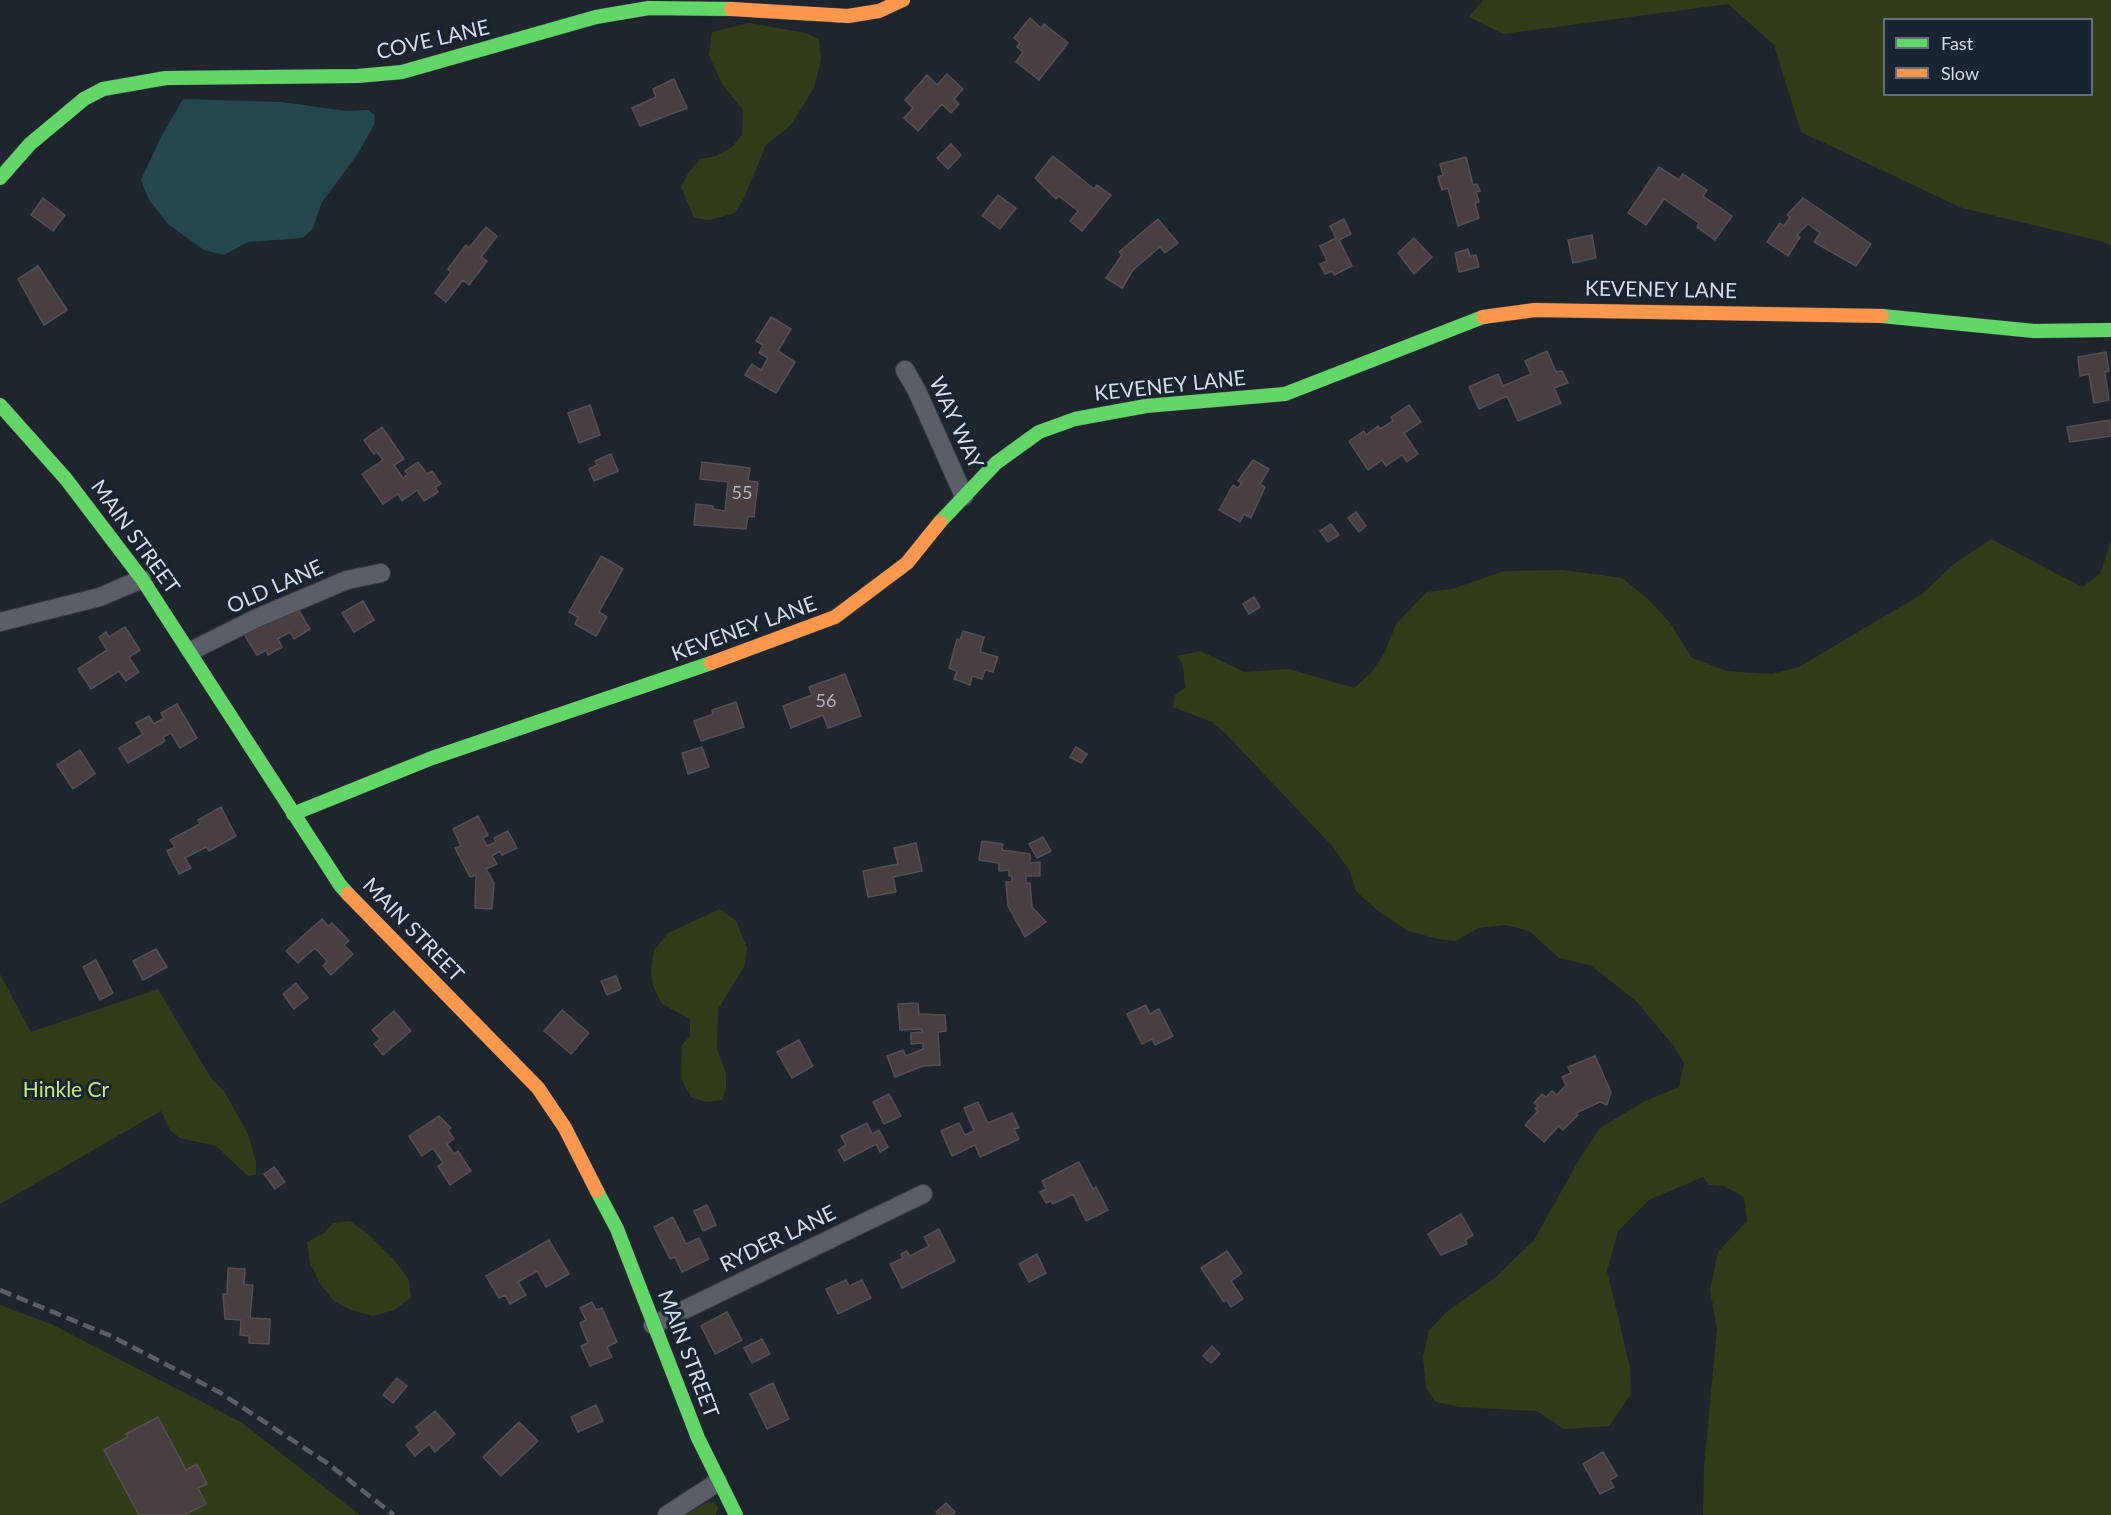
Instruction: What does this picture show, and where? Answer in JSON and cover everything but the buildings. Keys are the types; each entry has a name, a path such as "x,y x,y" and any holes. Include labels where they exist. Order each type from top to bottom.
{"street":[{"name":"COVE LANE","path":"0,178 30,144 84,99 103,89 128,84 166,78 358,76 402,72 596,17 649,8 700,7 848,16 879,11 903,0"},
{"name":"KEVENEY LANE","path":"293,814 432,758 774,642 835,617 907,563 964,496 996,463 1019,444 1039,432 1075,419 1146,406 1285,394 1491,314 1535,310 1715,311 1878,316 2034,331 2111,330"},
{"name":"WAY WAY","path":"905,370 927,411 964,496"},
{"name":"MAIN STREET","path":"0,405 66,479 142,579 191,651 340,885 538,1088 583,1158 621,1240 653,1325 718,1482 736,1515"},
{"name":"OLD LANE","path":"191,651 257,618 347,580 381,573"},
{"path":"0,622 100,597 142,579"},
{"name":"RYDER LANE","path":"653,1325 923,1194"},
{"path":"667,1515 718,1482"}],"green space":[{"path":"1483,0 2111,0 2111,246 2104,242 1962,208 1801,132 1774,45 1728,4 1503,34 1469,17"},
{"path":"750,23 806,33 819,39 821,59 814,88 790,126 766,145 744,198 735,213 710,220 694,218 681,187 689,172 700,159 716,156 732,147 742,135 743,110 722,84 709,55 712,32"},
{"path":"1991,539 2082,587 2100,574 2111,542 2111,1515 1703,1515 1704,1467 1717,1328 1710,1290 1718,1252 1747,1221 1744,1197 1724,1186 1709,1185 1703,1177 1649,1200 1618,1231 1607,1271 1630,1367 1631,1394 1609,1426 1564,1429 1537,1411 1460,1407 1436,1402 1426,1388 1423,1356 1429,1331 1445,1313 1496,1277 1534,1240 1580,1158 1600,1128 1643,1102 1679,1087 1684,1063 1673,1045 1635,1000 1590,965 1559,958 1529,931 1506,925 1478,928 1456,941 1438,939 1408,931 1378,911 1356,891 1350,871 1332,846 1225,733 1212,722 1173,707 1175,695 1185,688 1183,664 1177,656 1200,651 1245,672 1289,669 1354,688 1372,672 1385,652 1396,624 1427,592 1452,589 1504,571 1563,570 1622,578 1649,600 1670,623 1692,658 1727,671 1772,674 1799,667 1922,594 1954,564"},
{"path":"720,909 736,921 747,948 744,967 718,1009 717,1049 726,1073 726,1089 722,1100 706,1102 691,1097 681,1078 682,1045 690,1036 690,1019 662,1004 653,986 651,971 654,950 668,933"},
{"name":"Hinkle Cr","path":"0,974 31,1032 158,989 211,1078 224,1091 248,1134 256,1162 256,1175 248,1176 216,1146 180,1138 170,1130 161,1111 0,1204"},
{"path":"350,1221 368,1234 395,1261 409,1280 411,1298 394,1310 373,1316 351,1310 334,1301 321,1285 310,1263 307,1242 324,1233 333,1223"},
{"path":"0,1305 51,1324 241,1422 360,1515 0,1515"},
{"path":"707,1502 714,1502 718,1507 716,1515 685,1515"}],"water":[{"path":"183,99 282,102 346,111 368,110 375,115 374,125 357,155 322,202 313,228 303,238 248,242 224,255 204,250 168,224 149,200 141,180 160,139"}],"railway":[{"path":"0,1290 111,1336 219,1392 327,1463 394,1515"}],"traffic: fast":[{"path":"0,178 30,144 84,99 103,89 166,78 358,76 402,72 596,17 649,8 731,9"},
{"path":"1882,316 2034,331 2111,330"},
{"path":"940,522 996,463 1039,432 1075,419 1146,406 1285,394 1483,317"},
{"path":"0,405 66,479 142,579 348,894"},
{"path":"293,814 432,758 711,663"},
{"path":"597,1191 617,1229 698,1438 736,1515"}],"traffic: slow":[{"path":"731,9 848,16 879,11 903,0"},
{"path":"1483,317 1535,310 1882,316"},
{"path":"711,663 835,617 907,563 940,522"},
{"path":"348,894 538,1088 565,1128 597,1191"}]}
